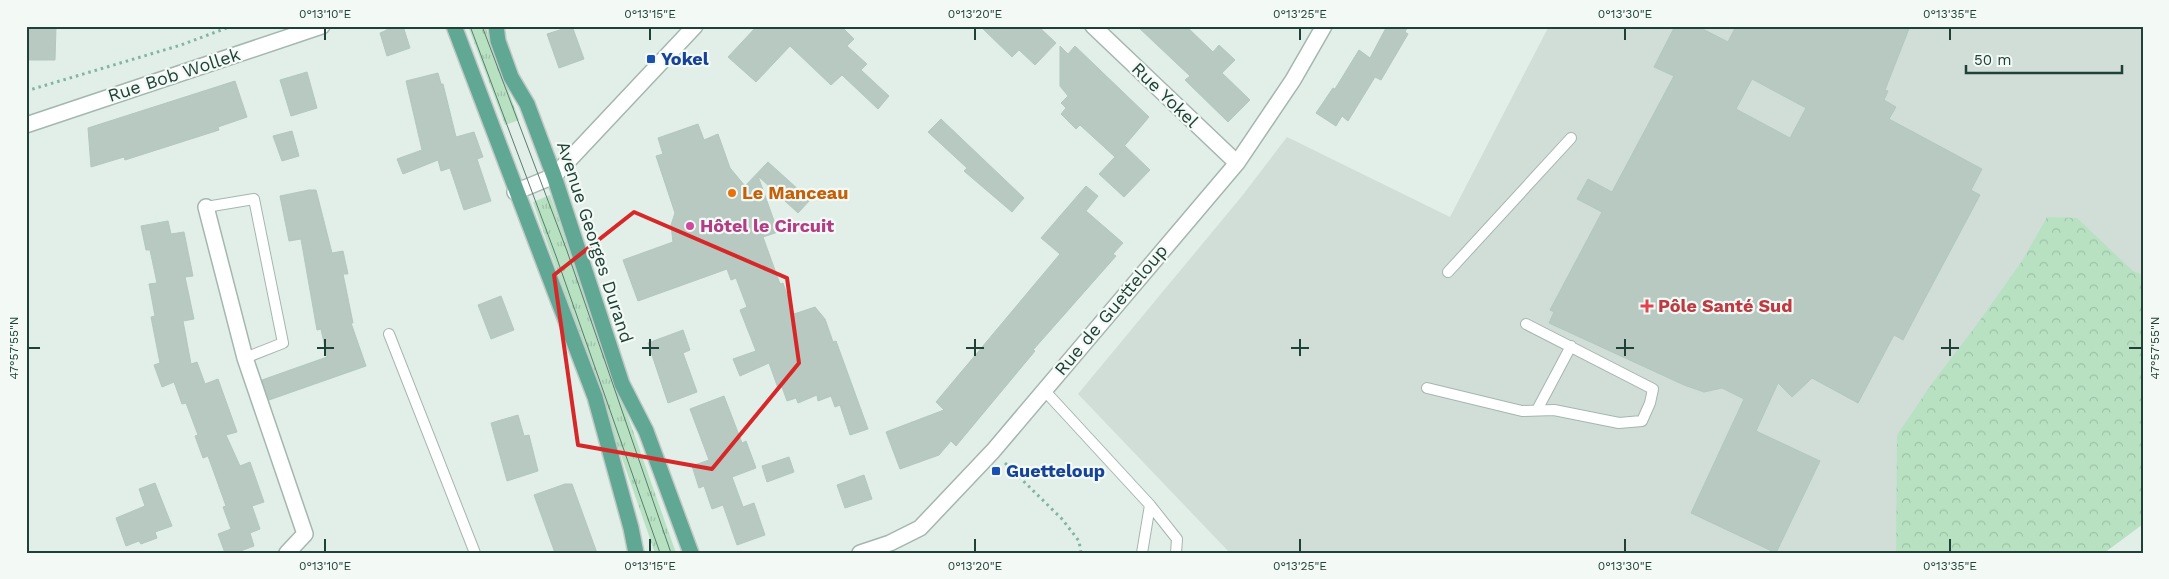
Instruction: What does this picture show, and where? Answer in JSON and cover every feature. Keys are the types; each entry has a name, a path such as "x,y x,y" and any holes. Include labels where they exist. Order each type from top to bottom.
{"main road":[{"path":"454,26 515,192 596,398 632,528 642,553"},
{"name":"Avenue Georges Durand","path":"496,26 498,41 511,77 527,104 554,176 622,384 646,430 691,553"},
{"path":"632,528 636,553"}],"street":[{"name":"Rue Bob Wollek","path":"26,124 322,26"},
{"path":"515,192 554,176 695,26"},
{"name":"Rue Yokel","path":"1092,26 1237,163"},
{"name":"Rue de Guetteloup","path":"860,553 890,543 920,528 993,451 1237,163 1293,80 1324,26"},
{"path":"206,207 245,358 305,534 287,553"}],"lane":[{"path":"1448,272 1571,138"},
{"path":"206,207 254,199 283,343 245,358"},
{"path":"1427,388 1522,411 1554,410 1619,422 1642,421 1650,403 1653,389 1526,324"},
{"path":"389,334 475,553"},
{"path":"1537,410 1571,346"},
{"path":"1044,390 1150,506 1177,539 1176,553"},
{"path":"1142,553 1150,506"}],"path":[{"path":"26,91 181,45 232,26"},
{"path":"993,451 1062,519 1079,541 1081,553"}],"highlighted area":[{"path":"634,212 787,278 799,363 712,469 578,445 554,275"}],"shaded area":[{"name":"Pôle Santé Sud","path":"1549,26 2143,26 2143,524 2104,553 1230,553 1078,394 1242,196 1287,137 1450,217"}],"green space":[{"path":"468,26 485,26 519,120 505,125"},
{"path":"550,195 676,553 655,553 533,202"},
{"path":"2047,217 2077,218 2133,271 2143,275 2143,524 2104,553 1896,553 1897,435 1933,382 2022,261"}],"building":[{"path":"28,26 56,26 55,60 28,60"},
{"path":"386,26 403,26 410,48 387,56 380,33 387,30"},
{"path":"572,26 584,59 559,68 547,34"},
{"path":"757,26 841,26 854,39 847,46 867,64 861,70 889,96 878,109 842,75 831,85 790,46 756,82 728,57"},
{"path":"980,26 1038,26 1056,43 1035,65 1019,50 1012,57"},
{"path":"1137,26 1186,26 1213,52 1219,45 1235,60 1222,73 1250,100 1228,122 1185,80 1190,76"},
{"path":"1387,26 1408,26 1405,32 1408,34 1381,80 1375,77 1348,121 1342,116 1336,126 1316,113 1333,88 1335,89 1359,50 1370,58"},
{"path":"1675,26 1697,26 1728,42 1736,26 1910,26 1885,90 1888,91 1884,100 1896,107 1889,119 1982,169 1971,190 1980,195 1903,340 1894,335 1858,403 1812,378 1792,397 1778,383 1756,431 1820,461 1776,553 1691,513 1744,399 1722,388 1704,392 1684,385 1549,323 1554,312 1550,310 1602,212 1577,199 1588,179 1612,192 1674,76 1654,67","holes":["1752,79 1806,108 1790,138 1736,109"]},
{"path":"1060,46 1068,54 1075,46 1149,117 1115,157 1080,125 1076,129 1061,114 1066,108 1061,103 1068,96 1060,86"},
{"path":"307,72 317,108 291,116 280,80"},
{"path":"438,73 441,84 443,84 456,137 474,132 483,157 477,159 491,201 464,210 450,168 441,171 438,160 403,174 397,159 422,150 406,81"},
{"path":"235,81 247,117 218,127 219,130 125,160 124,157 91,167 88,128"},
{"path":"941,119 1024,198 1012,212 964,171 967,168 928,132"},
{"path":"698,124 704,140 718,134 730,168 745,186 768,162 810,200 798,213 758,176 778,232 763,237 780,284 783,283 794,314 815,307 825,319 833,342 836,341 868,429 850,435 840,405 835,407 831,396 818,401 817,395 798,403 796,398 787,401 782,387 778,388 769,363 740,376 733,359 756,351 740,310 747,307 736,278 731,280 727,269 638,301 623,260 673,242 671,225 675,213 656,156 663,154 658,138"},
{"path":"292,131 299,156 282,161 273,136"},
{"path":"1125,146 1150,170 1124,197 1099,174"},
{"path":"1086,186 1098,196 1086,211 1123,243 1113,254 1116,256 1033,350 1035,351 956,446 951,441 939,455 900,469 886,432 944,410 936,402 1060,254 1041,238"},
{"path":"316,190 332,253 343,251 348,274 343,274 353,323 351,323 366,366 269,400 262,380 327,357 321,329 317,330 301,239 289,241 280,196"},
{"path":"168,221 171,234 184,232 193,276 185,277 194,319 183,321 191,364 197,362 205,384 218,379 237,432 226,435 240,466 250,462 264,502 252,506 260,529 250,533 254,546 235,553 225,553 218,534 231,529 223,507 226,506 208,456 203,458 195,436 198,435 186,403 182,404 174,382 162,387 154,365 160,363 151,317 155,316 149,284 157,283 150,250 146,250 141,226"},
{"path":"501,296 514,330 491,339 478,305"},
{"path":"683,330 690,350 683,353 697,392 668,403 648,343"},
{"path":"724,396 742,443 746,441 756,468 732,477 743,507 754,503 765,535 737,545 723,505 712,509 704,486 699,488 692,466 709,460 690,409"},
{"path":"518,415 524,436 529,435 538,471 507,481 491,423"},
{"path":"789,457 794,472 767,482 762,466"},
{"path":"864,475 872,499 845,508 837,485"},
{"path":"155,483 172,526 155,532 157,538 141,544 139,541 126,546 116,518 145,506 139,489"},
{"path":"565,484 572,484 597,553 555,553 534,495"}],"tram line":[{"path":"470,26 556,256 660,553"},
{"path":"482,26 567,251 671,553"}],"place":[{"name":"Yokel","path":"651,59"},
{"name":"Le Manceau","path":"732,193"},
{"name":"Hôtel le Circuit","path":"690,226"},
{"name":"Pôle Santé Sud","path":"1647,306"},
{"name":"Guetteloup","path":"996,471"}]}
